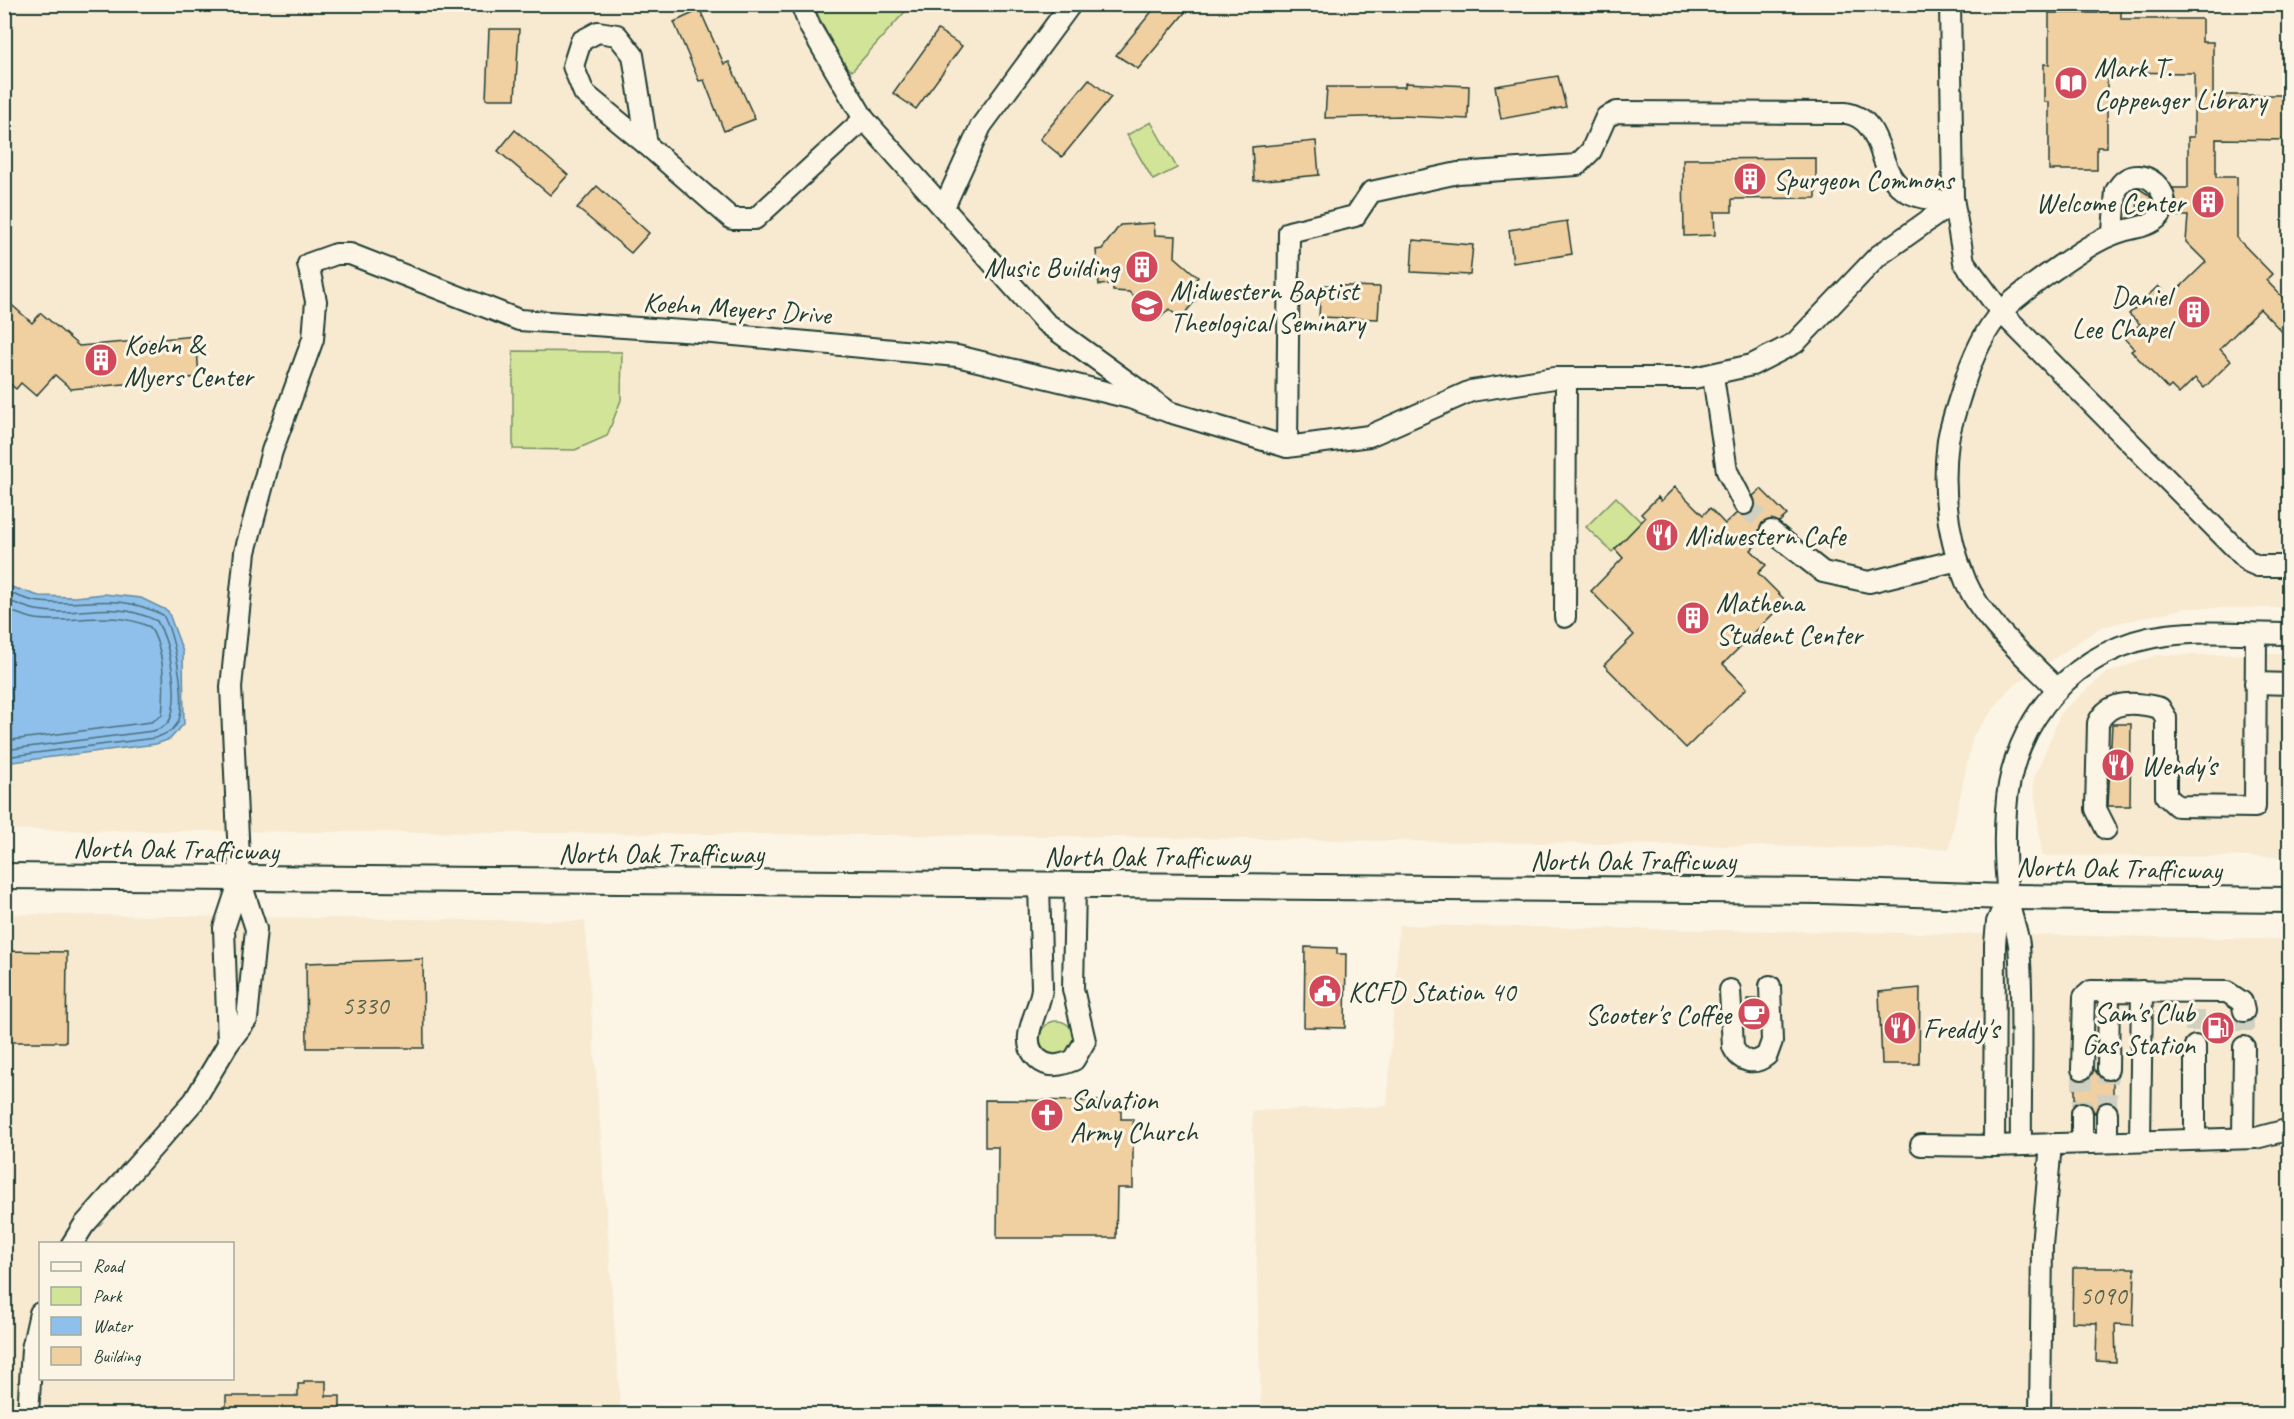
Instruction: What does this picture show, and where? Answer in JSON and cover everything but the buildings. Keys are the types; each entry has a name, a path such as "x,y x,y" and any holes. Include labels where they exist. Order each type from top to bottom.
{"main road":[{"name":"North Oak Trafficway","path":"4,876 240,880 1808,891 2008,897 2289,900"}],"street":[{"path":"801,4 810,27 864,119 1045,322 1169,412"},
{"path":"944,207 981,126 1071,4"},
{"path":"1950,4 1953,203 1964,262 2001,312 2249,562 2258,566 2289,566"},
{"path":"647,145 633,55 617,35 598,32 581,41 573,66 584,93 732,219 755,219 864,119"},
{"path":"1617,112 1846,113 1860,117 1872,129 1891,176 1898,184 1915,195 1953,203 1878,256 1795,343 1752,365 1713,376 1694,378 1566,379 1471,391 1368,436 1287,447 1289,232 1355,216 1371,192 1458,173 1577,165 1592,151 1606,117 1617,112"},
{"path":"2057,688 1998,629 1967,584 1951,538 1945,488 1948,438 1969,369 1982,340 2001,312 2074,255 2113,232"},
{"name":"Koehn Meyers Drive","path":"240,880 231,687 245,552 272,451 313,339 316,301 308,264 336,254 350,254 519,320 725,334 957,356 1130,398 1287,447"},
{"path":"1713,376 1727,471 1744,504"},
{"path":"1565,617 1566,379"},
{"path":"1771,531 1822,572 1869,582 1958,560"},
{"path":"2021,1145 2019,944 2008,897 2006,809 2013,768 2025,735 2057,688 2094,657 2117,646 2167,634 2289,634"},
{"path":"2106,829 2096,809 2098,723 2103,712 2111,705 2147,705 2160,708 2166,718 2166,796 2176,806 2255,807 2256,634"},
{"path":"2255,683 2289,684"},
{"path":"228,1044 224,928 240,880"},
{"path":"73,1242 84,1225 194,1101 228,1044 247,1019 256,929 240,880"},
{"path":"1039,886 1041,1003 1029,1032 1028,1042 1031,1053 1041,1062 1051,1065 1063,1065 1074,1060 1085,1041 1073,989 1075,886"},
{"path":"1994,1146 1995,944 1997,922 2008,897"},
{"path":"1730,990 1733,1047 1737,1056 1744,1061 1755,1062 1767,1055 1772,1041 1770,986"},
{"path":"2082,1069 2084,997 2091,991 2142,991 2195,1001 2236,995 2242,1002 2244,1011"},
{"path":"2108,1069 2109,991"},
{"path":"2140,1141 2142,991"},
{"path":"2195,1046 2195,1139"},
{"path":"2242,1138 2244,1047"},
{"path":"2082,1113 2082,1143"},
{"path":"2107,1113 2107,1142"},
{"path":"1921,1145 1994,1146 2256,1138 2289,1129"},
{"path":"2040,1414 2042,1245 2051,1144"},
{"path":"28,1414 32,1349 39,1318"}],"shaded area":[{"name":"Midwestern Baptist Theological Seminary","path":"5,5 2289,5 2289,608 2186,608 2101,627 2009,689 1973,736 1949,849 1043,836 5,830"},
{"path":"2289,654 2289,857 2042,856 2033,781 2061,712 2106,673 2157,655"},
{"path":"5,914 585,921 621,1414 5,1414"},
{"path":"1399,925 2289,939 2289,1414 1261,1414 1252,1111 1387,1106"}],"green space":[{"path":"813,5 911,5 852,71 842,64"},
{"path":"1151,122 1177,168 1153,180 1127,135"},
{"path":"513,351 622,352 621,400 607,436 575,450 513,449"},
{"path":"1616,497 1641,522 1612,552 1586,527"},
{"path":"1057,1021 1069,1026 1074,1038 1069,1050 1057,1055 1045,1050 1040,1038 1045,1026"}],"water":[{"path":"5,585 39,596 75,597 104,594 141,598 168,611 183,652 184,724 170,739 156,744 5,763"}],"tunnel":[{"path":"1744,504 1771,531"},
{"path":"2195,1011 2195,1046"},
{"path":"2244,1011 2244,1047"},
{"path":"2082,1069 2082,1113"},
{"path":"2107,1113 2108,1069"}],"place":[{"name":"Mark T. Coppenger Library","path":"2071,83"},
{"name":"Spurgeon Commons","path":"1750,179"},
{"name":"Welcome Center","path":"2208,202"},
{"name":"Music Building","path":"1142,267"},
{"name":"Midwestern Baptist Theological Seminary","path":"1147,306"},
{"name":"Daniel Lee Chapel","path":"2194,312"},
{"name":"Koehn & Myers Center","path":"101,360"},
{"name":"Midwestern Cafe","path":"1662,535"},
{"name":"Mathena Student Center","path":"1693,618"},
{"name":"Wendy's","path":"2118,765"},
{"name":"KCFD Station 40","path":"1325,991"},
{"name":"Scooter's Coffee","path":"1754,1014"},
{"name":"Freddy's","path":"1900,1028"},
{"name":"Sam's Club Gas Station","path":"2218,1028"},
{"name":"Salvation Army Church","path":"1047,1115"}]}
